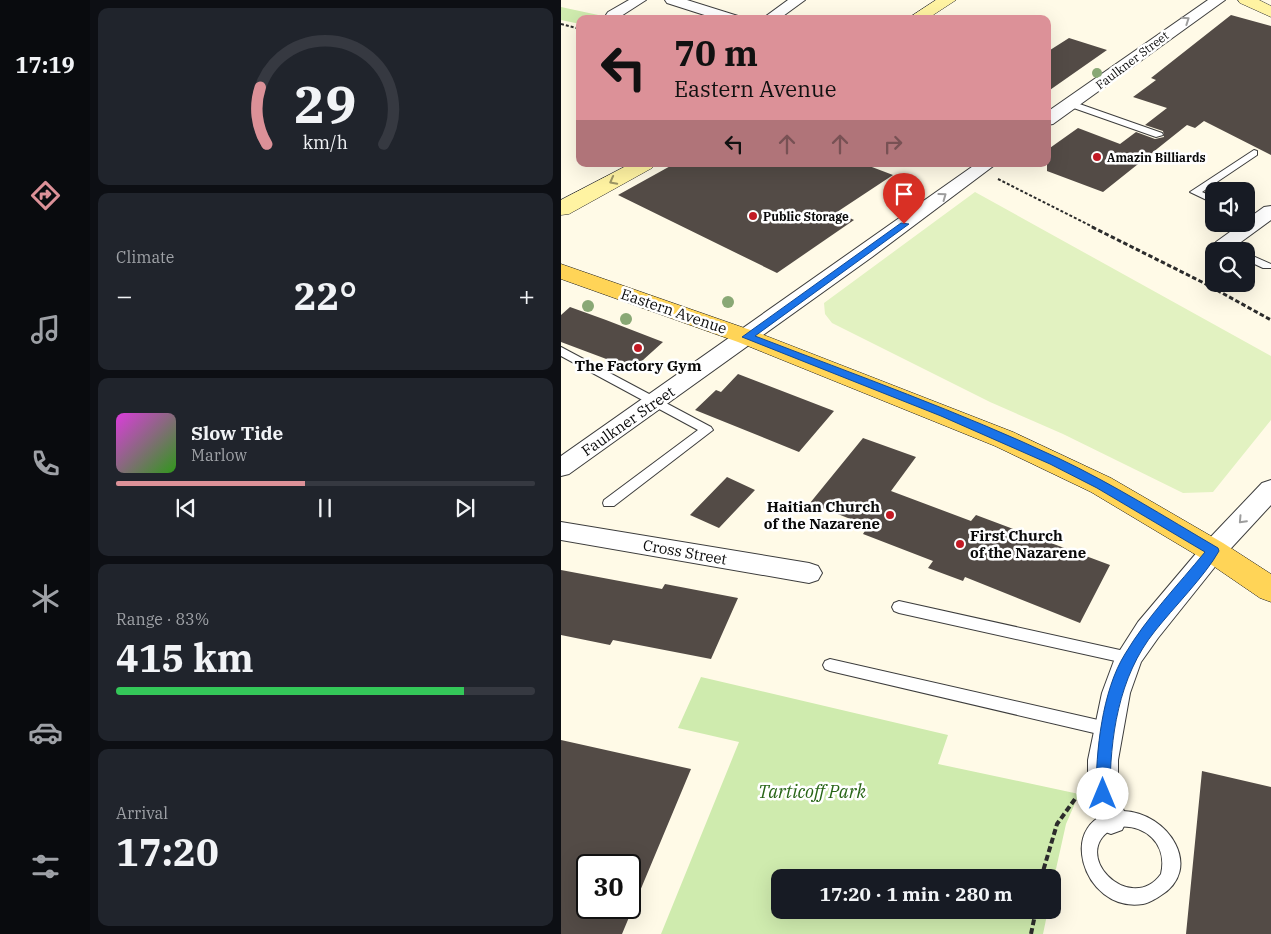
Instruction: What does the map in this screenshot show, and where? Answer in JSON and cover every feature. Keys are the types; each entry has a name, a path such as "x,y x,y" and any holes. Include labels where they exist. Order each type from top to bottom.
{"main road":[{"path":"922,15 948,0"},
{"path":"1246,0 1271,12"},
{"path":"561,209 639,167"},
{"name":"Eastern Avenue","path":"561,271 747,337 945,414 1054,461 1101,485 1213,551 1271,590"}],"street":[{"path":"615,15 639,0"},
{"path":"672,0 720,15"},
{"path":"775,15 798,0"},
{"name":"Faulkner Street","path":"1051,117 1182,22 1218,0"},
{"name":"Faulkner Street","path":"561,468 747,337 982,167"},
{"path":"1235,242 1259,215"},
{"path":"1111,820 1103,794 1103,760 1107,729 1116,693 1129,658 1148,630 1213,551 1269,494"},
{"name":"Cross Street","path":"561,531 809,573"}],"lane":[{"path":"1071,104 1159,135"},
{"path":"1210,182 1254,153"},
{"path":"1205,185 1195,192 1205,196"},
{"path":"1255,260 1267,266"},
{"path":"561,351 707,430 609,504"},
{"path":"899,607 1129,658"},
{"path":"830,665 1107,729"},
{"path":"1132,819 1149,825 1168,846 1171,870 1163,886 1144,896 1126,896 1109,888 1093,873 1089,861 1089,844 1095,830 1111,820 1132,819"}],"path":[{"path":"561,24 576,28"},
{"path":"985,167 1205,283 1271,320"},
{"path":"1044,869 1057,824 1079,794 1103,786"},
{"path":"1031,934 1034,919"}],"green space":[{"path":"561,7 598,15 576,15 576,23 561,20"},
{"path":"975,192 1271,356 1271,420 1213,492 1183,493 1063,434 990,402 832,323 825,314 824,303"},
{"name":"Tarticoff Park","path":"701,677 948,735 938,764 1079,794 1066,824 1056,869 771,869 771,919 1046,919 1043,934 661,934 739,742 678,728"}],"building":[{"path":"1231,15 1271,26 1271,155 1204,121 1195,128 1187,125 1103,192 1047,171 1047,167 1051,167 1051,147 1078,128 1120,144 1136,132 1155,139 1164,137 1163,131 1145,125 1167,108 1133,97 1156,80 1151,78"},
{"path":"1069,38 1107,50 1051,89 1051,49"},
{"name":"Public Storage","path":"669,167 872,167 893,175 837,212 854,220 777,273 618,195"},
{"path":"570,307 663,342 633,369 561,342 561,315"},
{"path":"738,374 834,411 799,452 695,410 716,390 721,392"},
{"path":"863,438 916,457 891,491 971,521 976,515 1110,565 1080,623 965,577 963,581 928,568 933,561 863,534 868,526 810,503"},
{"path":"727,477 755,490 719,528 690,515"},
{"path":"561,570 662,589 665,584 738,598 711,659 613,640 610,645 561,635"},
{"path":"561,740 691,769 641,889 641,854 576,854 576,919 628,919 622,934 561,934"},
{"path":"1202,771 1271,787 1271,934 1186,934"}],"place":[{"name":"Amazin Billiards","path":"1097,157"},
{"name":"Public Storage","path":"753,216"},
{"name":"The Factory Gym","path":"638,348"},
{"name":"Haitian Church of the Nazarene","path":"890,515"},
{"name":"First Church of the Nazarene","path":"960,544"}],"route":[{"path":"904,224 747,337 945,414 1054,461 1101,485 1213,551 1148,630 1129,658 1116,693 1107,729 1103,760 1103,794"}]}
